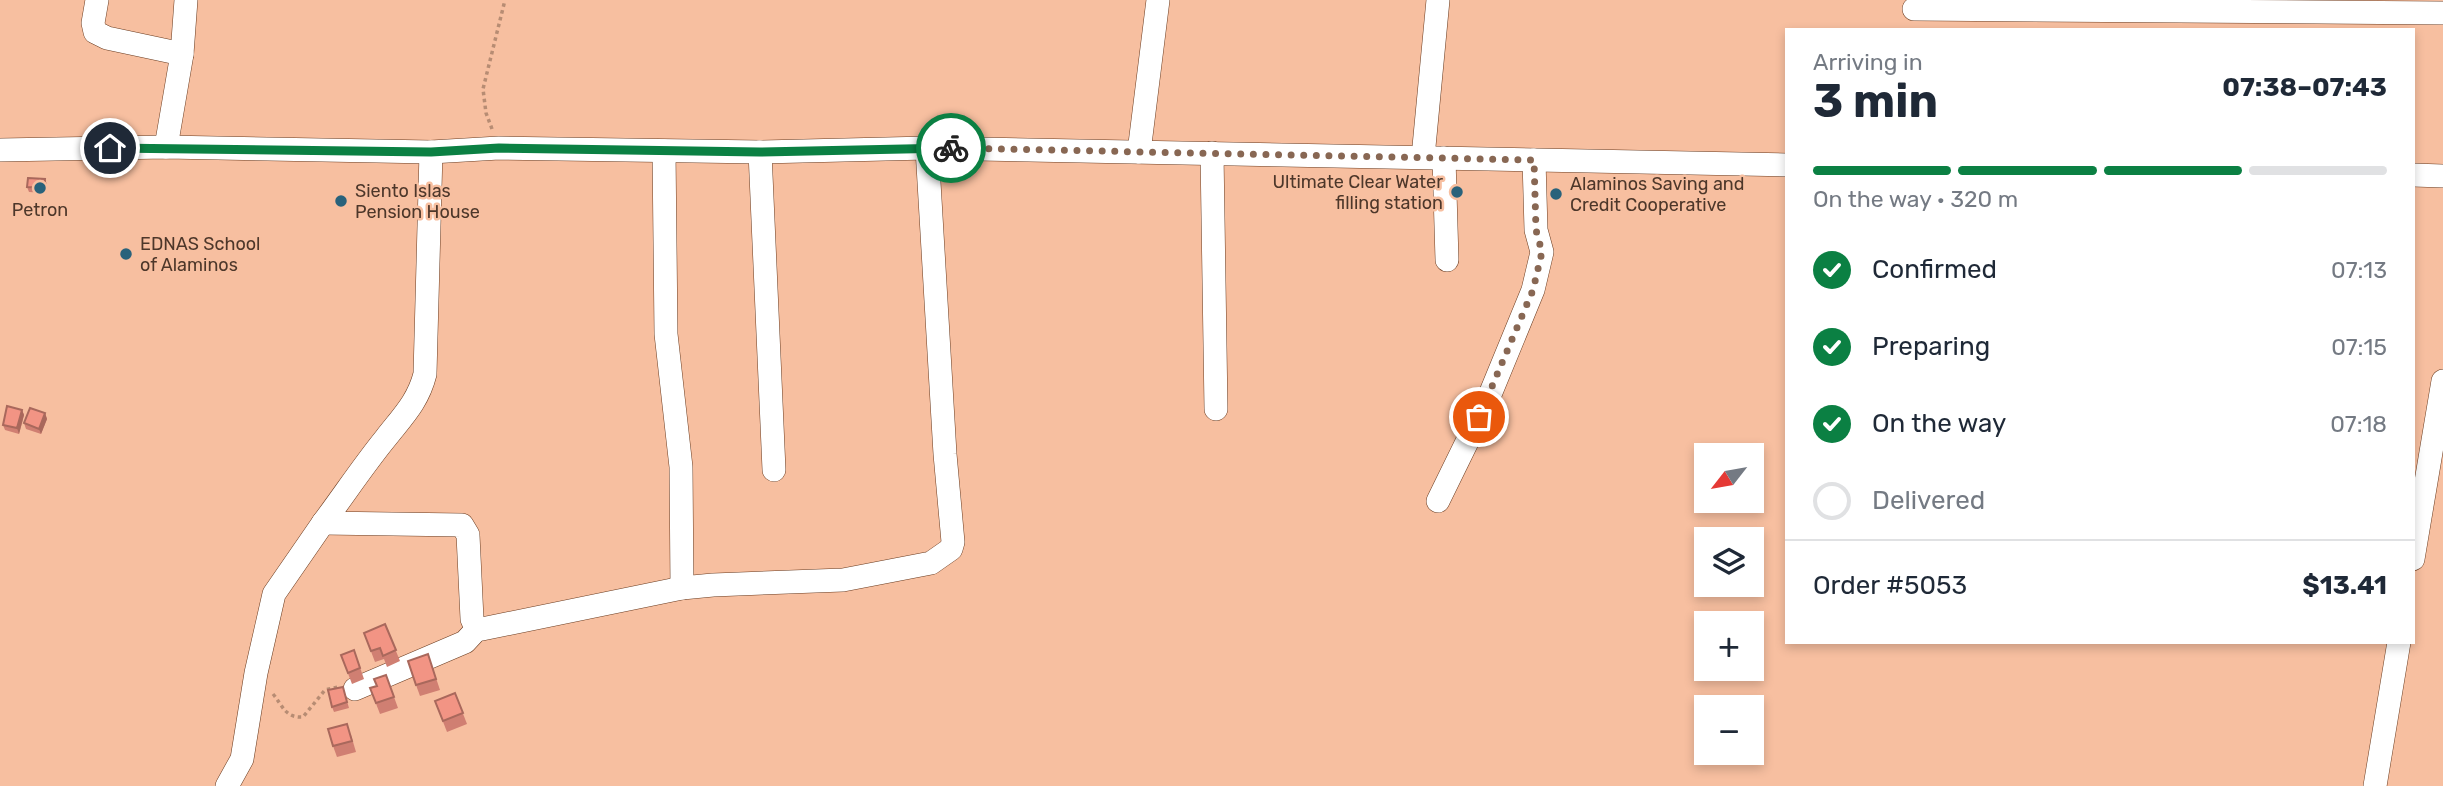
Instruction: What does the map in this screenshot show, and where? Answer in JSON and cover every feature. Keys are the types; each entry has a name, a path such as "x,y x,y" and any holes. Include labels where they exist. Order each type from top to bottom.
{"street":[{"path":"97,0 93,23 95,32 107,38 182,54"},
{"path":"166,147 182,54 186,0"},
{"path":"1139,152 1157,0"},
{"path":"1438,0 1434,158 1447,260"},
{"path":"1914,13 2443,13"},
{"path":"0,150 166,147 431,152 499,148 760,152 927,148 1785,165"},
{"path":"355,689 465,642 478,628 682,588 843,580 931,563 951,549 953,542 945,454 927,148"},
{"path":"664,151 666,334 681,467 682,588"},
{"path":"227,786 242,760 256,673 274,594 385,439 410,410 421,389 425,374 431,152"},
{"path":"760,152 774,470"},
{"path":"1212,153 1216,409"},
{"path":"1438,501 1489,397 1533,290 1542,252 1536,230 1534,160"},
{"path":"2415,176 2443,176"},
{"path":"2415,547 2443,381"},
{"path":"323,523 461,525 468,535 471,611 473,624 478,628"},
{"path":"2375,786 2399,644"}],"path":[{"path":"499,148 486,114 483,89 505,0"},
{"path":"256,673 278,699 284,711 294,718 303,717 325,690 335,686 355,689"}],"building":[{"path":"28,178 45,179 44,188 27,187"},
{"path":"7,406 22,410 17,428 3,425"},
{"path":"30,408 45,413 39,429 24,423"},
{"path":"385,624 396,650 383,656 380,648 371,651 364,633"},
{"path":"354,650 360,668 348,673 341,655"},
{"path":"428,654 436,679 416,685 408,661"},
{"path":"386,675 394,697 376,703 370,688 377,686 374,679"},
{"path":"343,687 347,702 332,707 328,690"},
{"path":"455,693 463,713 443,721 435,701"},
{"path":"347,724 352,741 333,746 328,729"}],"way so far":[{"path":"951,148 1534,160 1536,230 1542,252 1533,290 1479,417"}],"place":[{"name":"Petron","path":"40,188"},
{"name":"Ultimate Clear Water filling station","path":"1457,192"},
{"name":"Alaminos Saving and Credit Cooperative","path":"1556,194"},
{"name":"Siento Islas Pension House","path":"341,201"},
{"name":"EDNAS School of Alaminos","path":"126,254"}],"route":[{"path":"110,148 431,152 499,148 760,152 951,148"}]}
